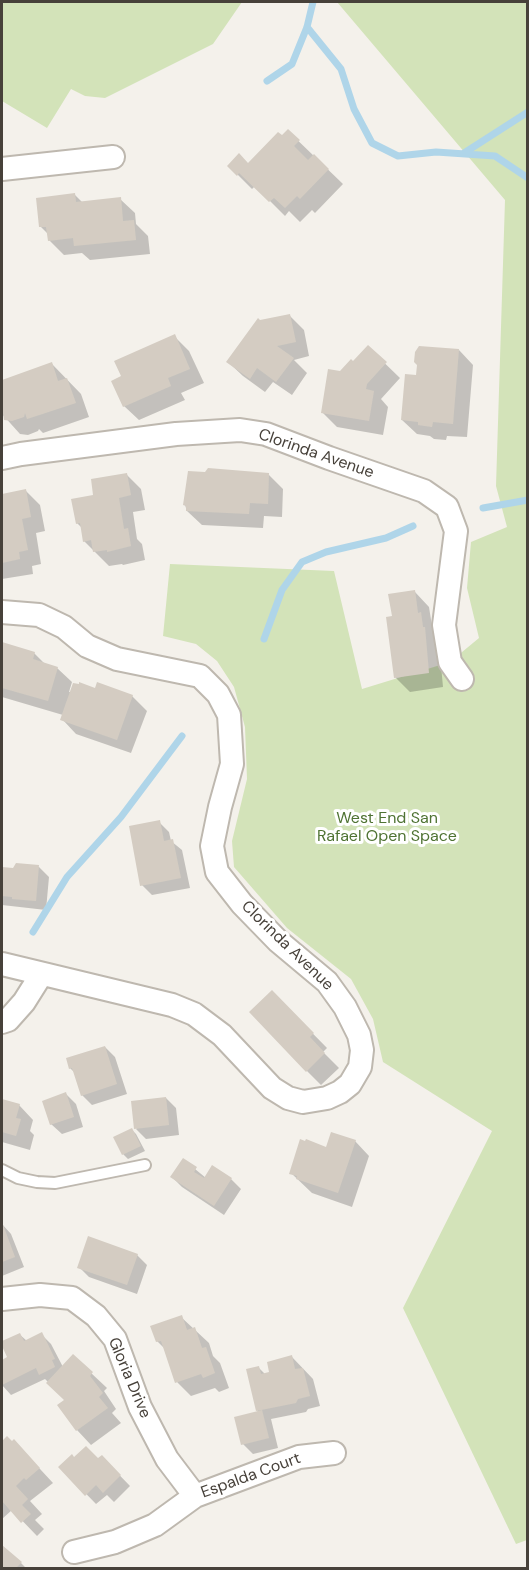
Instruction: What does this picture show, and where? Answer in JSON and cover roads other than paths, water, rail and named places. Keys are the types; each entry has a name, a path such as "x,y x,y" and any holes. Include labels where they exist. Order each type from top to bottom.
{"street":[{"path":"2,170 112,157"},
{"name":"Clorinda Avenue","path":"2,458 176,434 240,430 266,434 329,459 424,491 447,507 456,531 444,625 450,662 462,679"},
{"name":"Clorinda Avenue","path":"2,612 39,615 64,627 87,646 117,659 200,676 218,694 229,715 232,764 212,846 217,872 242,904 278,941 327,982 345,1007 359,1035 362,1050 360,1067 350,1084 327,1098 303,1102 288,1098 272,1088 222,1035 194,1014 172,1005 2,964"},
{"path":"2,1022 8,1020 24,1002 41,975"},
{"name":"Gloria Drive","path":"2,1299 40,1295 72,1298 96,1316 115,1339 140,1407 167,1459 195,1496"},
{"name":"Espalda Court","path":"74,1552 115,1542 155,1525 195,1496 299,1457 334,1453"}],"lane":[{"path":"2,1170 18,1178 55,1184 145,1166"}],"waterway":[{"path":"267,81 292,64 307,27 313,2"},
{"path":"307,27 341,69 354,109 372,143 398,156 436,152 495,156 528,178"},
{"path":"464,153 528,112"},
{"path":"483,508 528,500"},
{"path":"264,639 282,590 302,562 326,552 386,538 413,526"},
{"path":"33,932 67,877 121,817 182,736"}],"park label":[{"name":"West End San Rafael Open Space","path":"387,828"}]}
